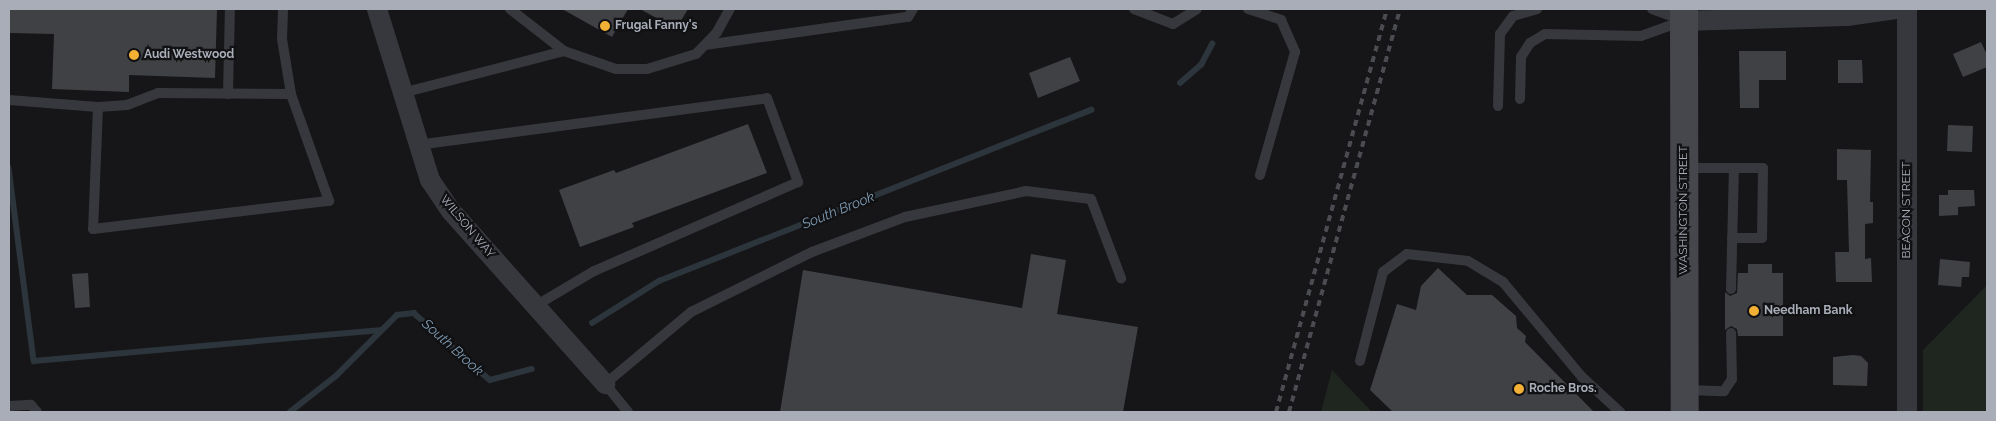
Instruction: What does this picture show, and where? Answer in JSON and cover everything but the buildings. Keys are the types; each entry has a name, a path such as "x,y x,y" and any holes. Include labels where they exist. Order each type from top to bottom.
{"main road":[{"name":"WASHINGTON STREET","path":"1684,15 1685,401"}],"street":[{"name":"WILSON WAY","path":"377,9 417,145 430,180 450,211 605,384"},
{"path":"1684,15 1847,16 1896,9"},
{"name":"BEACON STREET","path":"1907,9 1907,412"}],"lane":[{"path":"228,94 230,9"},
{"path":"98,107 93,229 329,201 291,94 282,39 283,9"},
{"path":"510,9 564,51 616,69 647,69 696,54 716,32 730,9"},
{"path":"704,45 908,17 913,9"},
{"path":"1134,9 1173,24 1197,9"},
{"path":"1248,9 1281,20 1295,52 1260,175"},
{"path":"1498,106 1500,34 1513,16 1537,9"},
{"path":"1652,9 1684,15"},
{"path":"1520,99 1522,57 1530,43 1545,34 1641,36 1684,15"},
{"path":"402,93 564,51"},
{"path":"9,100 98,107 127,106 158,93 291,94"},
{"path":"417,145 767,98 798,182 594,271 535,306"},
{"path":"1684,168 1763,168 1762,238 1732,238"},
{"path":"1731,289 1734,168"},
{"path":"628,412 605,384 691,312 812,252 905,217 1026,191 1090,200 1121,278"},
{"path":"1360,361 1383,272 1407,254 1468,261 1503,282 1582,377 1620,412"},
{"path":"1685,401 1724,391 1732,379 1731,332"},
{"path":"9,406 31,405 37,412"}],"shaded area":[{"path":"1987,285 1987,412 1923,412 1923,350"},
{"path":"1332,370 1372,412 1321,412"}],"waterway":[{"name":"South Brook","path":"1180,83 1201,65 1212,44"},
{"name":"South Brook","path":"592,323 659,281 1091,110"},
{"path":"9,168 34,361 382,330"},
{"name":"South Brook","path":"290,412 336,376 397,315 414,313 490,380 532,369"}],"railway":[{"path":"1276,412 1387,9"},
{"path":"1289,412 1400,9"}],"place":[{"name":"Frugal Fanny's","path":"605,26"},
{"name":"Audi Westwood","path":"134,55"},
{"name":"Needham Bank","path":"1754,311"},
{"name":"Roche Bros.","path":"1519,389"}]}
